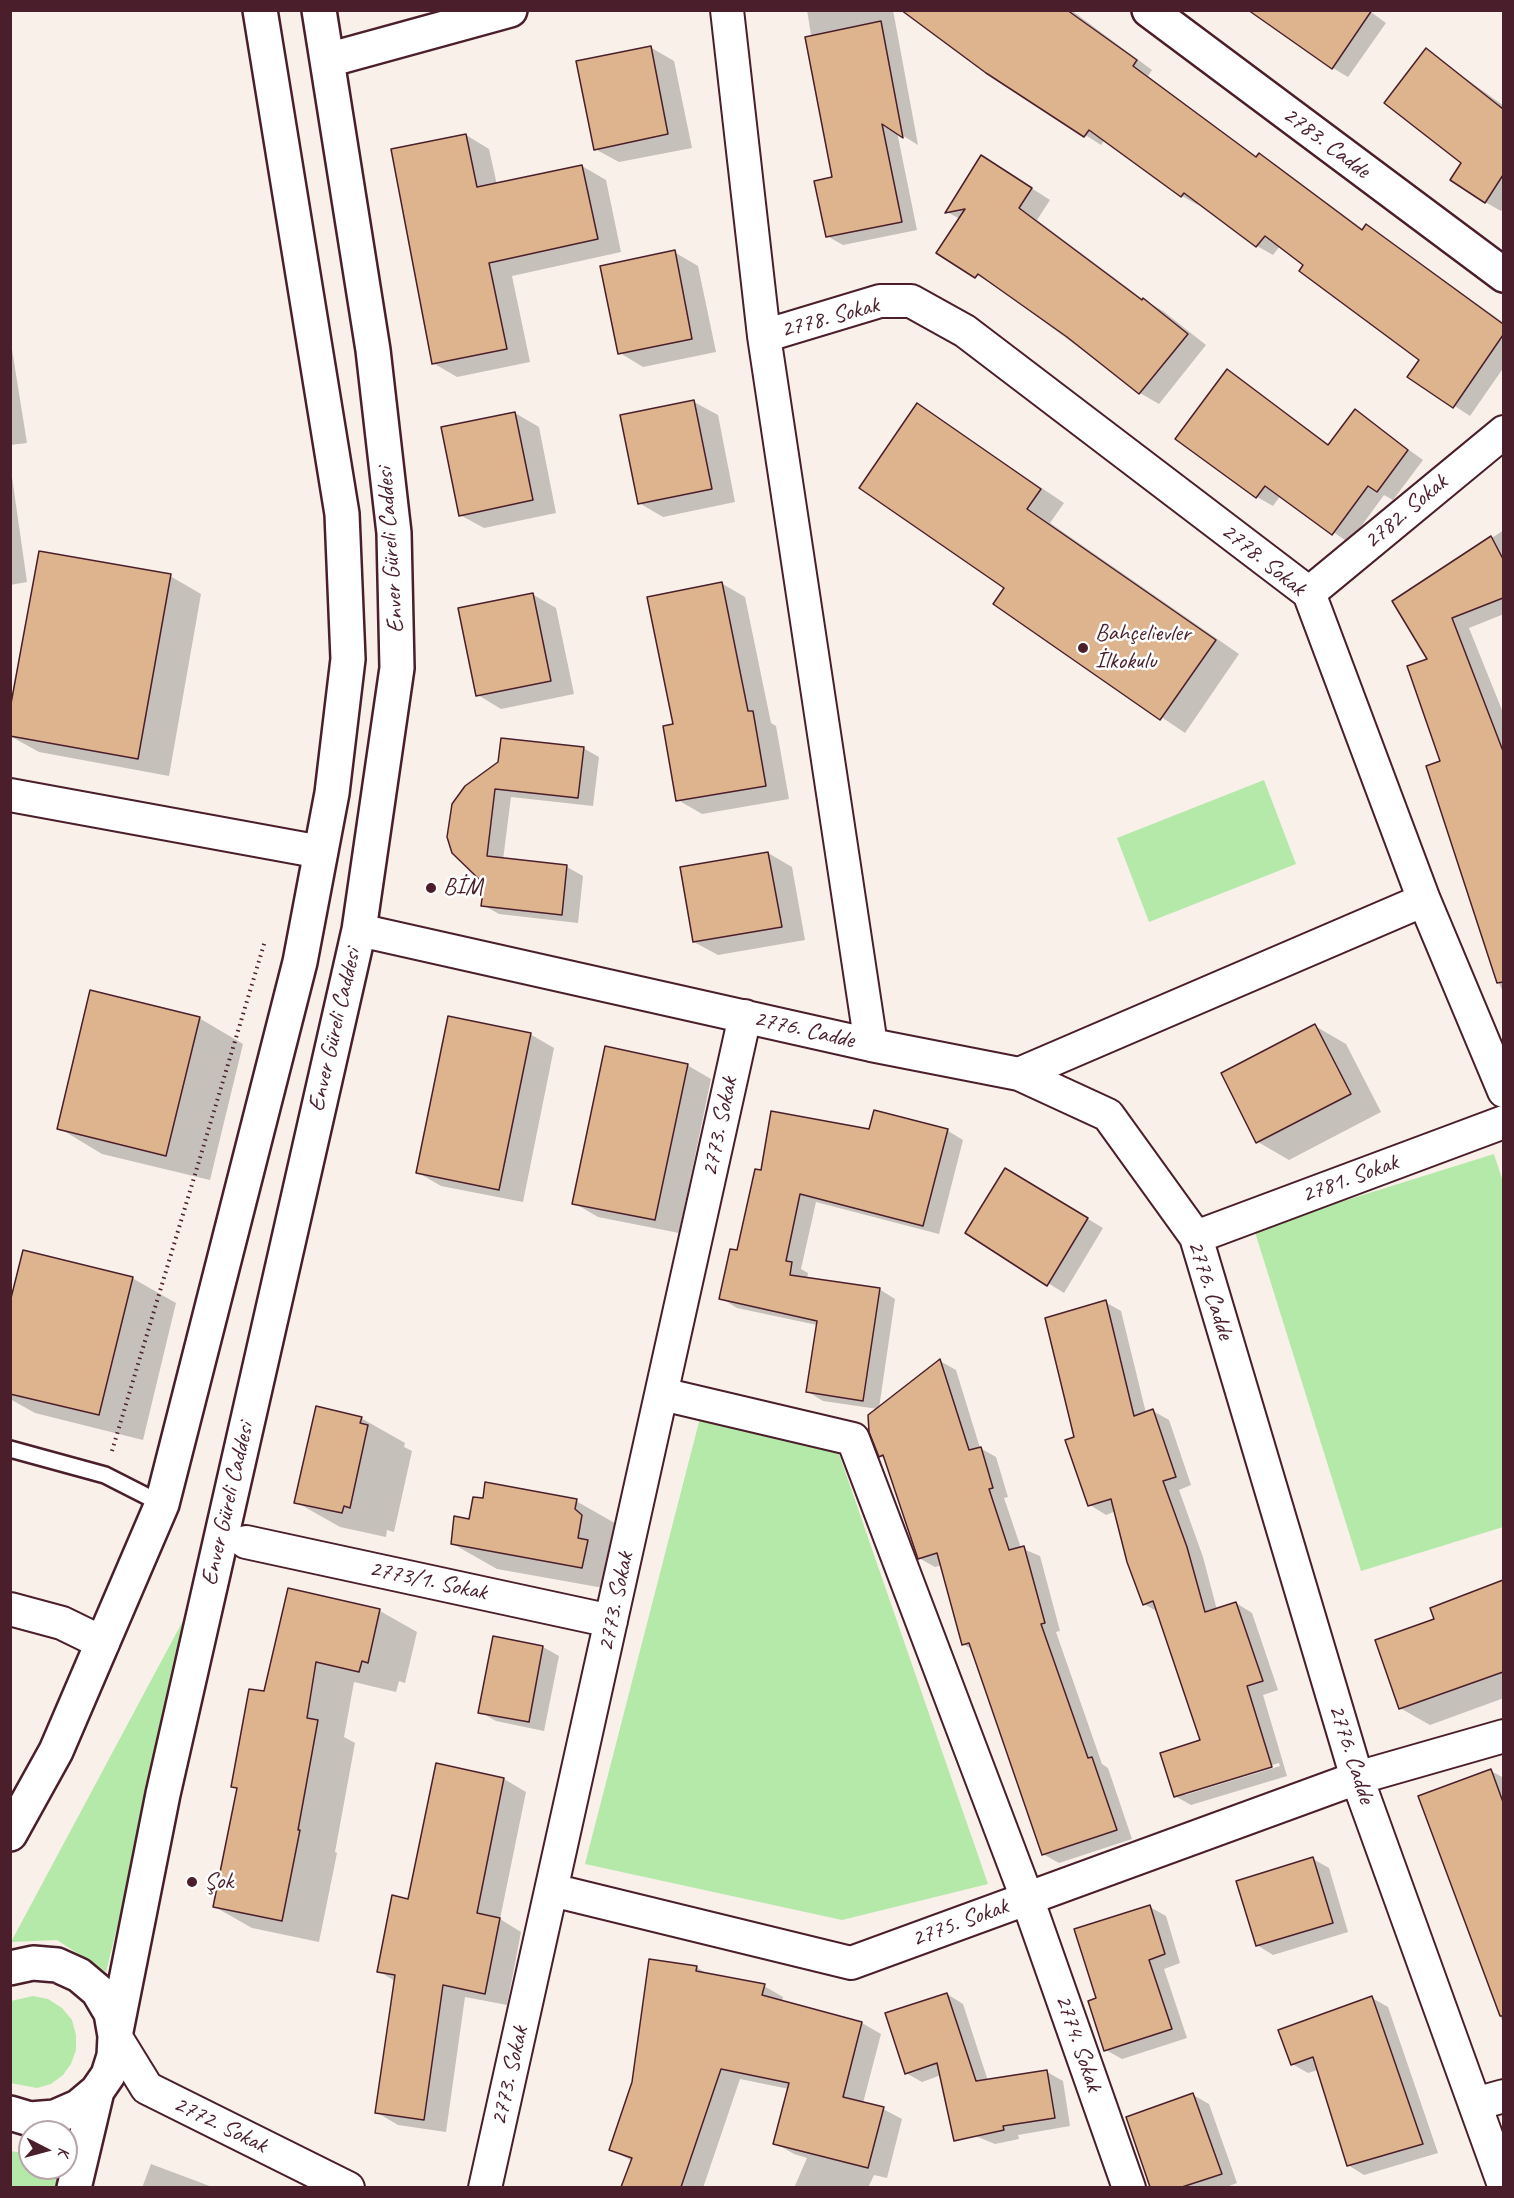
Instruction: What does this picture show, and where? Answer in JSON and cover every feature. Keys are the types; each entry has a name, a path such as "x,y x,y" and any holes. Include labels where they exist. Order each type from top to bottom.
{"main road":[{"name":"Enver Güreli Caddesi","path":"10,1834 56,1751 162,1504 300,962 332,793 348,659 342,514 260,10"},
{"name":"Enver Güreli Caddesi","path":"97,2091 108,2075 114,2056 163,1794 359,930 397,668 394,533 373,350 320,10"},
{"path":"328,60 510,10"},
{"name":"2783. Cadde","path":"1149,10 1503,276"},
{"path":"10,1968 33,1963 57,1965 80,1975 102,1998 111,2013 116,2036"},
{"path":"10,2114 30,2119 55,2117 78,2108 97,2091"},
{"path":"74,2187 97,2091"}],"street":[{"path":"727,10 764,336 871,1045"},
{"name":"2778. Sokak","path":"764,336 880,301 911,301 965,331 1309,593 1424,900 1503,1090"},
{"name":"2782. Sokak","path":"1309,593 1503,432"},
{"path":"10,795 321,852"},
{"path":"1019,1074 1424,900"},
{"name":"2776. Cadde","path":"359,930 871,1045 1019,1074 1108,1115 1196,1237 1357,1778 1489,2100 1503,2185"},
{"name":"2773. Sokak","path":"485,2187 745,1016"},
{"name":"2781. Sokak","path":"1196,1237 1503,1122"},
{"name":"2774. Sokak","path":"662,1394 853,1439 1027,1899 1129,2187"},
{"name":"2773/1. Sokak","path":"246,1542 611,1621"},
{"path":"10,1609 62,1623 103,1643"},
{"name":"2775. Sokak","path":"552,1890 851,1963 1357,1778 1503,1736"},
{"name":"2772. Sokak","path":"116,2036 147,2088 348,2187"},
{"path":"97,2091 147,2088"}],"lane":[{"path":"10,1449 105,1475 162,1504"}],"path":[{"path":"105,1475 267,933"}],"green space":[{"path":"1264,780 1296,864 1149,922 1117,838"},
{"path":"1494,1154 1504,1185 1503,1527 1361,1571 1254,1229"},
{"path":"700,1418 837,1448 988,1884 842,1920 585,1864"},
{"path":"201,1587 106,1972 57,1940 11,1942"},
{"path":"33,1996 48,1999 62,2008 72,2020 76,2035 76,2050 71,2064 63,2075 51,2084 37,2088 10,2083 11,2001"},
{"path":"10,2151 18,2152 18,2180 65,2180 64,2187 11,2187"}],"building":[{"path":"901,10 1067,10 1137,60 1133,66 1256,157 1259,153 1362,230 1366,224 1503,324 1503,335 1453,408 1407,377 1419,360 1299,271 1303,265 1265,236 1256,247 1184,193 1181,197 1089,130 1084,137 986,73"},
{"path":"1248,10 1372,10 1332,69"},
{"path":"881,21 903,138 882,124 902,222 826,237 814,181 832,177 805,37"},
{"path":"651,46 668,134 594,150 576,61"},
{"path":"1426,48 1503,109 1503,175 1485,203 1450,180 1461,163 1384,103"},
{"path":"466,134 477,187 582,165 598,239 489,263 507,349 432,364 391,149"},
{"path":"981,155 1032,188 1019,208 1142,300 1143,298 1188,334 1139,394 1067,337 978,274 975,278 936,253 965,209 945,213"},
{"path":"675,250 692,339 618,354 600,266"},
{"path":"1227,369 1328,445 1355,409 1408,450 1377,492 1368,486 1332,535 1265,486 1256,498 1175,439"},
{"path":"694,400 712,489 638,504 620,415"},
{"path":"917,403 1041,489 1027,509 1216,640 1160,720 993,604 1004,588 859,488"},
{"path":"515,412 533,500 459,516 441,427"},
{"path":"1491,536 1503,559 1503,598 1452,618 1503,751 1503,982 1497,983 1426,766 1440,761 1407,666 1427,659 1392,601"},
{"path":"39,551 171,574 138,759 10,736 10,709"},
{"path":"722,582 748,711 753,711 766,786 676,801 663,726 673,724 647,597"},
{"path":"533,593 551,681 476,696 458,608"},
{"path":"501,738 584,747 578,798 495,789 487,856 567,865 562,915 481,906 484,884 452,853 447,837 452,804 465,786 498,762"},
{"path":"768,852 782,927 693,942 680,867"},
{"path":"90,990 200,1017 166,1156 57,1129"},
{"path":"448,1016 531,1033 499,1190 416,1173"},
{"path":"1315,1024 1351,1094 1256,1143 1221,1073"},
{"path":"605,1046 688,1064 655,1220 572,1204"},
{"path":"874,1110 948,1129 923,1226 800,1194 786,1261 792,1262 790,1275 880,1288 863,1401 806,1392 817,1321 719,1299 730,1249 737,1250 755,1169 761,1170 771,1111 869,1129"},
{"path":"1005,1168 1088,1218 1047,1286 965,1233"},
{"path":"23,1250 133,1277 99,1415 10,1394 10,1302"},
{"path":"1106,1300 1134,1416 1153,1409 1176,1477 1163,1481 1187,1547 1205,1612 1236,1602 1263,1681 1247,1686 1272,1767 1174,1797 1160,1753 1200,1740 1153,1601 1143,1605 1127,1562 1111,1499 1088,1506 1065,1440 1074,1437 1045,1318"},
{"path":"940,1359 969,1450 981,1447 993,1488 989,1489 1009,1550 1024,1546 1045,1623 1041,1624 1088,1758 1092,1757 1117,1830 1042,1855 969,1643 962,1645 937,1553 918,1559 883,1455 879,1457 869,1432 868,1415"},
{"path":"316,1406 362,1417 360,1423 368,1425 350,1508 344,1506 342,1513 294,1503"},
{"path":"485,1482 577,1499 575,1509 582,1515 578,1538 588,1540 582,1568 451,1544 454,1516 469,1519 473,1497 483,1498"},
{"path":"1503,1580 1503,1672 1399,1709 1375,1640 1434,1619 1430,1608"},
{"path":"288,1588 380,1609 368,1663 362,1661 359,1672 316,1662 307,1718 318,1720 282,1921 213,1907 237,1788 231,1787 249,1689 264,1691"},
{"path":"493,1636 543,1646 529,1722 478,1713"},
{"path":"436,1763 504,1778 477,1913 500,1918 485,1994 443,1985 424,2120 375,2113 395,1975 377,1972 392,1895 408,1899"},
{"path":"1491,1769 1503,1802 1503,2016 1500,2016 1418,1796"},
{"path":"1313,1857 1333,1923 1256,1946 1236,1881"},
{"path":"1150,1905 1165,1954 1149,1960 1172,2029 1104,2051 1088,2001 1096,1998 1074,1929"},
{"path":"649,1959 697,1966 696,1971 765,1984 762,1995 862,2022 843,2097 884,2107 868,2168 773,2144 789,2083 721,2069 681,2187 621,2187 632,2158 609,2150 632,2082"},
{"path":"947,1993 976,2081 1047,2070 1055,2118 1003,2126 1004,2130 954,2141 937,2063 905,2074 885,2013"},
{"path":"1372,1996 1423,2144 1347,2166 1313,2057 1291,2065 1278,2030"},
{"path":"1193,2093 1222,2174 1182,2187 1150,2187 1126,2117"}],"place":[{"name":"Bahçelievler İlkokulu","path":"1083,648"},
{"name":"BİM","path":"431,888"},
{"name":"Şok","path":"192,1882"}]}
